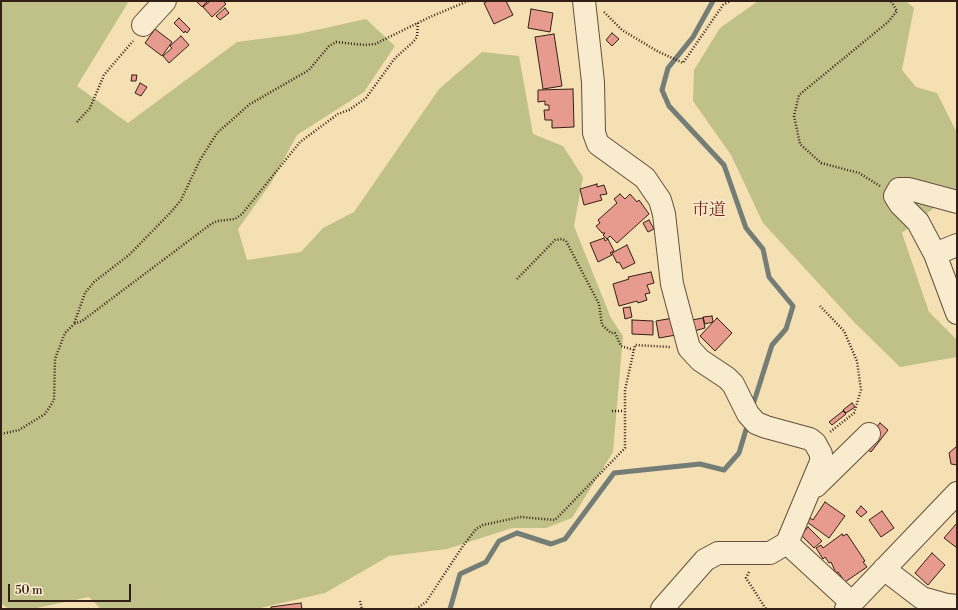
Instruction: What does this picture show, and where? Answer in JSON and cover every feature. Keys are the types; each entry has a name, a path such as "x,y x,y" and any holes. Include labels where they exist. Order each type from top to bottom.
{"street":[{"path":"143,25 165,1"},
{"path":"584,1 593,82 594,133 598,144 645,178 660,200 664,214 672,284 689,348 700,360 727,378 752,418 766,427 810,439 815,443 821,454 821,462 808,494 778,548"},
{"path":"957,202 909,189 899,189 895,196 900,204 918,222 935,254 957,313"},
{"path":"935,254 957,245"},
{"path":"808,494 868,434"},
{"path":"662,609 705,560 718,553 778,548 848,606 957,493"},
{"path":"884,569 922,598 947,605 957,606"}],"path":[{"path":"74,324 85,293 94,282 129,255 181,200 200,160 217,133 228,121 250,104 309,70 329,46 336,42 365,45 375,44 468,1"},
{"path":"604,11 622,30 683,63 724,5 730,1"},
{"path":"891,1 897,11 893,17 799,95 794,116 800,144 821,163 859,173 895,196"},
{"path":"1,434 19,430 46,414 54,400 55,359 65,333 74,324 82,321 210,224 217,221 235,219 242,214 300,142 338,114 349,110 366,98 395,58 417,37 418,23"},
{"path":"77,122 90,108 104,75 140,33 143,25"},
{"path":"517,279 556,240 562,239 566,241 599,304 602,325 611,333 615,333 621,346 634,350"},
{"path":"815,443 854,413 861,390 857,361 844,331 820,306"},
{"path":"416,609 426,602 476,529 483,525 520,517 555,520 625,448 625,390 636,345 689,348"},
{"path":"612,411 624,411"},
{"path":"766,609 746,578 747,574 778,548"},
{"path":"360,601 362,609"}],"green space":[{"path":"1,1 129,1 77,86 128,123 237,42 298,34 366,19 395,46 364,92 297,135 271,183 238,229 247,260 301,252 323,228 354,212 439,89 482,52 519,56 533,134 563,146 583,177 574,226 611,318 623,336 613,452 572,518 546,528 512,528 447,549 389,556 325,593 256,609 101,609 89,597 32,609 9,609 1,603"},
{"path":"758,1 906,1 914,8 902,70 916,87 937,93 957,133 957,190 902,233 929,312 957,340 957,357 900,367 855,323 763,223 731,155 693,101 694,70 720,28"}],"building":[{"path":"196,1 208,1 202,7"},
{"path":"210,1 223,1 226,4 212,17 203,7"},
{"path":"488,1 506,1 513,15 494,24 484,3"},
{"path":"225,8 229,13 220,20 216,16"},
{"path":"531,9 553,13 550,32 528,28"},
{"path":"179,18 190,29 187,33 185,31 184,33 174,23"},
{"path":"155,29 172,42 162,56 145,43"},
{"path":"612,33 619,39 612,46 606,40"},
{"path":"554,34 562,86 543,89 535,37"},
{"path":"181,36 189,45 169,63 163,56 172,48 170,46"},
{"path":"132,75 137,75 136,81 131,81"},
{"path":"140,83 147,87 141,96 135,93"},
{"path":"573,89 574,127 552,128 552,120 545,120 544,110 549,110 549,105 545,105 545,101 538,102 538,90"},
{"path":"597,184 597,187 604,185 607,194 600,195 602,200 584,205 580,189"},
{"path":"620,194 625,199 630,194 637,202 639,200 649,214 617,243 610,236 607,239 603,235 605,233 602,233 596,226 600,223 598,220 617,203 614,199"},
{"path":"649,220 654,229 648,232 643,223"},
{"path":"604,238 605,241 608,239 614,251 610,253 612,255 598,262 590,243"},
{"path":"627,245 635,263 623,269 619,262 617,263 612,253"},
{"path":"651,272 654,283 647,285 650,293 645,294 647,300 619,306 613,284 629,279 628,277"},
{"path":"630,307 632,317 625,319 623,308"},
{"path":"712,316 713,322 705,324 703,317"},
{"path":"673,318 676,335 659,338 656,321"},
{"path":"703,318 705,328 694,331 692,320"},
{"path":"717,318 732,333 715,351 700,336"},
{"path":"632,320 653,321 653,335 632,334"},
{"path":"852,403 855,407 846,413 843,410"},
{"path":"843,411 846,414 832,425 829,422"},
{"path":"880,423 888,430 871,452 862,445"},
{"path":"957,446 957,465 951,464 949,453"},
{"path":"825,502 845,516 829,538 807,522 810,518 813,520"},
{"path":"861,506 867,512 861,517 856,512"},
{"path":"882,511 894,528 881,537 869,520"},
{"path":"957,523 957,548 944,538"},
{"path":"808,527 822,541 814,548 801,535"},
{"path":"842,534 843,536 847,534 865,561 863,562 867,567 845,582 838,572 836,573 831,562 829,563 825,557 823,559 816,548 821,545 823,548"},
{"path":"932,553 945,565 928,585 915,573"},
{"path":"301,603 302,609 271,609 271,607"}],"waterway":[{"path":"713,1 693,37 668,68 662,90 669,106 724,165 746,228 763,249 769,277 793,306 786,329 772,345 752,408"},
{"path":"450,609 460,574 486,562 499,541 517,533 551,544 565,539 614,473 700,464 724,470 739,453 748,423"}],"district":[{"name":"市道","path":"709,211"}]}
